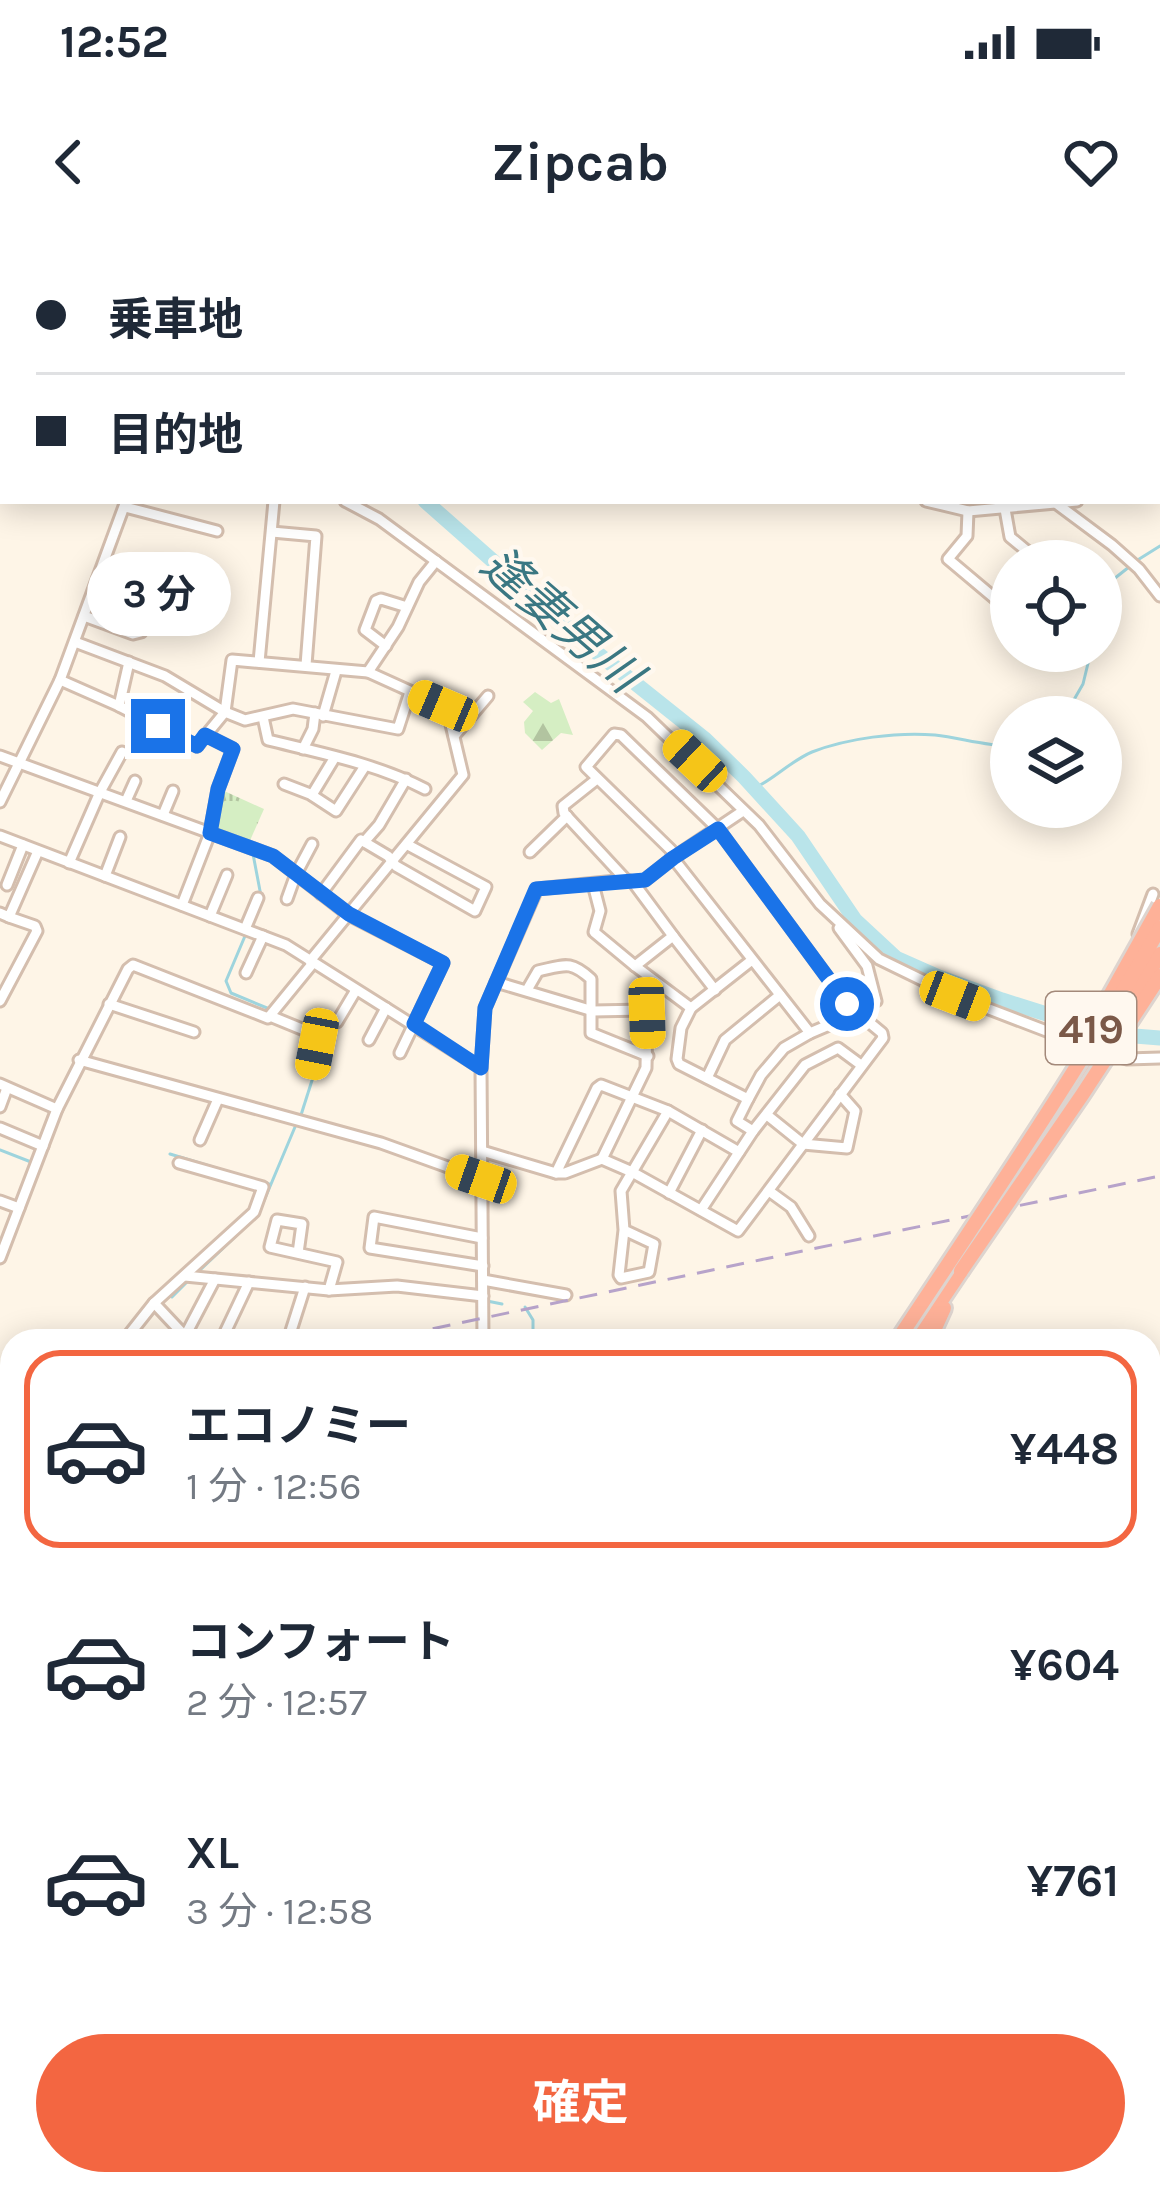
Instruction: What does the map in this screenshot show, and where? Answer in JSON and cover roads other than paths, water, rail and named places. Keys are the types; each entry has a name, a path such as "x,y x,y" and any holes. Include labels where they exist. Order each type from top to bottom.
{"highway":[{"name":"419","path":"1134,988 1158,900"},
{"name":"419","path":"1026,1160 1040,1114 1158,900"},
{"name":"419","path":"922,1329 961,1271 1160,928"},
{"name":"419","path":"1026,1160 1134,988 1160,955"},
{"name":"419","path":"908,1329 1160,955"},
{"name":"419","path":"1026,1160 1093,1079 1157,976"},
{"name":"419","path":"909,1329 967,1249"},
{"name":"419","path":"934,1329 961,1271"}],"street":[{"path":"0,802 60,680 125,504 217,531"},
{"path":"259,662 274,504"},
{"path":"351,504 379,519 647,717 759,825 835,919 879,959 955,996 1104,1053 1127,1059 1160,1058"},
{"path":"939,504 968,511 1041,504"},
{"path":"1058,504 1126,557 1160,596"},
{"path":"1005,509 1014,540"},
{"path":"968,511 967,536 948,559 990,594"},
{"path":"272,532 316,536 306,665"},
{"path":"368,672 436,561"},
{"path":"84,616 134,634 141,632 152,603 146,596 98,578"},
{"path":"386,646 364,630 376,601 407,607"},
{"path":"75,642 164,676 245,720 293,709 398,729 410,692"},
{"path":"60,680 197,746 226,712 232,660 368,672 448,712 463,776 270,1016"},
{"path":"119,706 129,662"},
{"path":"303,749 336,671"},
{"path":"454,736 488,696"},
{"path":"262,717 268,740 365,766 425,789"},
{"path":"602,1159 738,1231 883,1037 847,1004 718,829 621,735 614,734 586,767 671,850 811,1033"},
{"path":"182,905 210,833 218,789 233,749 205,735"},
{"path":"69,863 122,752"},
{"path":"0,756 273,856 349,914 443,963 400,1053"},
{"path":"312,795 335,758"},
{"path":"284,784 336,811 365,766"},
{"path":"364,842 379,826 406,779"},
{"path":"597,779 563,806 567,816 630,881 715,990"},
{"path":"126,801 135,781"},
{"path":"163,815 173,790"},
{"path":"483,1329 481,1068 485,1008 536,889 645,880 743,811"},
{"path":"530,852 567,816"},
{"path":"0,836 286,944 481,1068"},
{"path":"105,876 120,837"},
{"path":"321,894 361,840 396,866 476,911 486,887 408,844"},
{"path":"287,899 312,844"},
{"path":"7,885 23,845"},
{"path":"1,994 37,931 5,915 38,851"},
{"path":"210,916 227,875"},
{"path":"593,884 600,911 594,932 691,1008"},
{"path":"245,929 258,898"},
{"path":"1134,967 1125,963 1158,900"},
{"path":"753,1131 737,1121 760,1075 784,1048 876,1000 867,966 835,919"},
{"path":"246,973 263,936"},
{"path":"635,966 674,936"},
{"path":"871,982 879,959"},
{"path":"748,1099 677,1059 681,1028 691,1008 752,960"},
{"path":"527,990 538,971 568,964 577,967 591,980 591,1033 648,1056"},
{"path":"1,1253 79,1060 133,965 314,1034 312,1069"},
{"path":"482,1151 556,1173 602,1159 634,1097 648,1056 644,1010 593,1011 496,982"},
{"path":"337,1022 356,990"},
{"path":"707,1078 724,1040 780,995"},
{"path":"109,1004 194,1032"},
{"path":"369,1040 386,1008"},
{"path":"701,1210 753,1131 805,1065 838,1048 861,1065"},
{"path":"79,1060 381,1143 481,1179"},
{"path":"556,1173 602,1084 668,1112 739,1152"},
{"path":"0,1107 4,1086 57,1109"},
{"path":"767,1115 803,1144 848,1148 855,1111 840,1094"},
{"path":"200,1140 218,1099"},
{"path":"624,1230 654,1244 649,1272 619,1275 624,1230 621,1191 668,1112"},
{"path":"0,1128 43,1146"},
{"path":"669,1192 702,1130"},
{"path":"133,1329 154,1303 254,1212 263,1187 179,1163"},
{"path":"769,1191 791,1207 809,1236"},
{"path":"0,1201 19,1208"},
{"path":"482,1238 374,1217 370,1248 483,1266"},
{"path":"298,1253 337,1262 329,1290"},
{"path":"185,1276 329,1290 397,1286 483,1296"},
{"path":"189,1329 215,1279"},
{"path":"483,1280 566,1294"},
{"path":"226,1329 249,1282"},
{"path":"292,1329 304,1288"},
{"path":"154,1303 178,1329"}],"waterway":[{"name":"逢妻男川","path":"428,504 596,652 705,739 798,836 855,920 896,958 1002,1000 1110,1034 1160,1038"},
{"path":"1136,561 1160,546"},
{"path":"1122,573 1129,567"},
{"path":"1076,696 1086,672"},
{"path":"755,788 812,752 857,740 920,734 990,745"},
{"path":"227,844 242,850"},
{"path":"253,854 261,896"},
{"path":"245,936 226,981 231,993 267,1008"},
{"path":"279,1015 320,1031 322,1038"},
{"path":"301,1115 315,1071"},
{"path":"199,1271 258,1215 295,1127"},
{"path":"0,1150 31,1162"},
{"path":"170,1154 269,1184"},
{"path":"172,1297 188,1281"},
{"path":"487,1301 502,1304"},
{"path":"525,1307 533,1329"}],"tunnel":[{"path":"967,1249 1025,1162"}],"railway":[{"path":"431,1329 1160,1176"}]}
